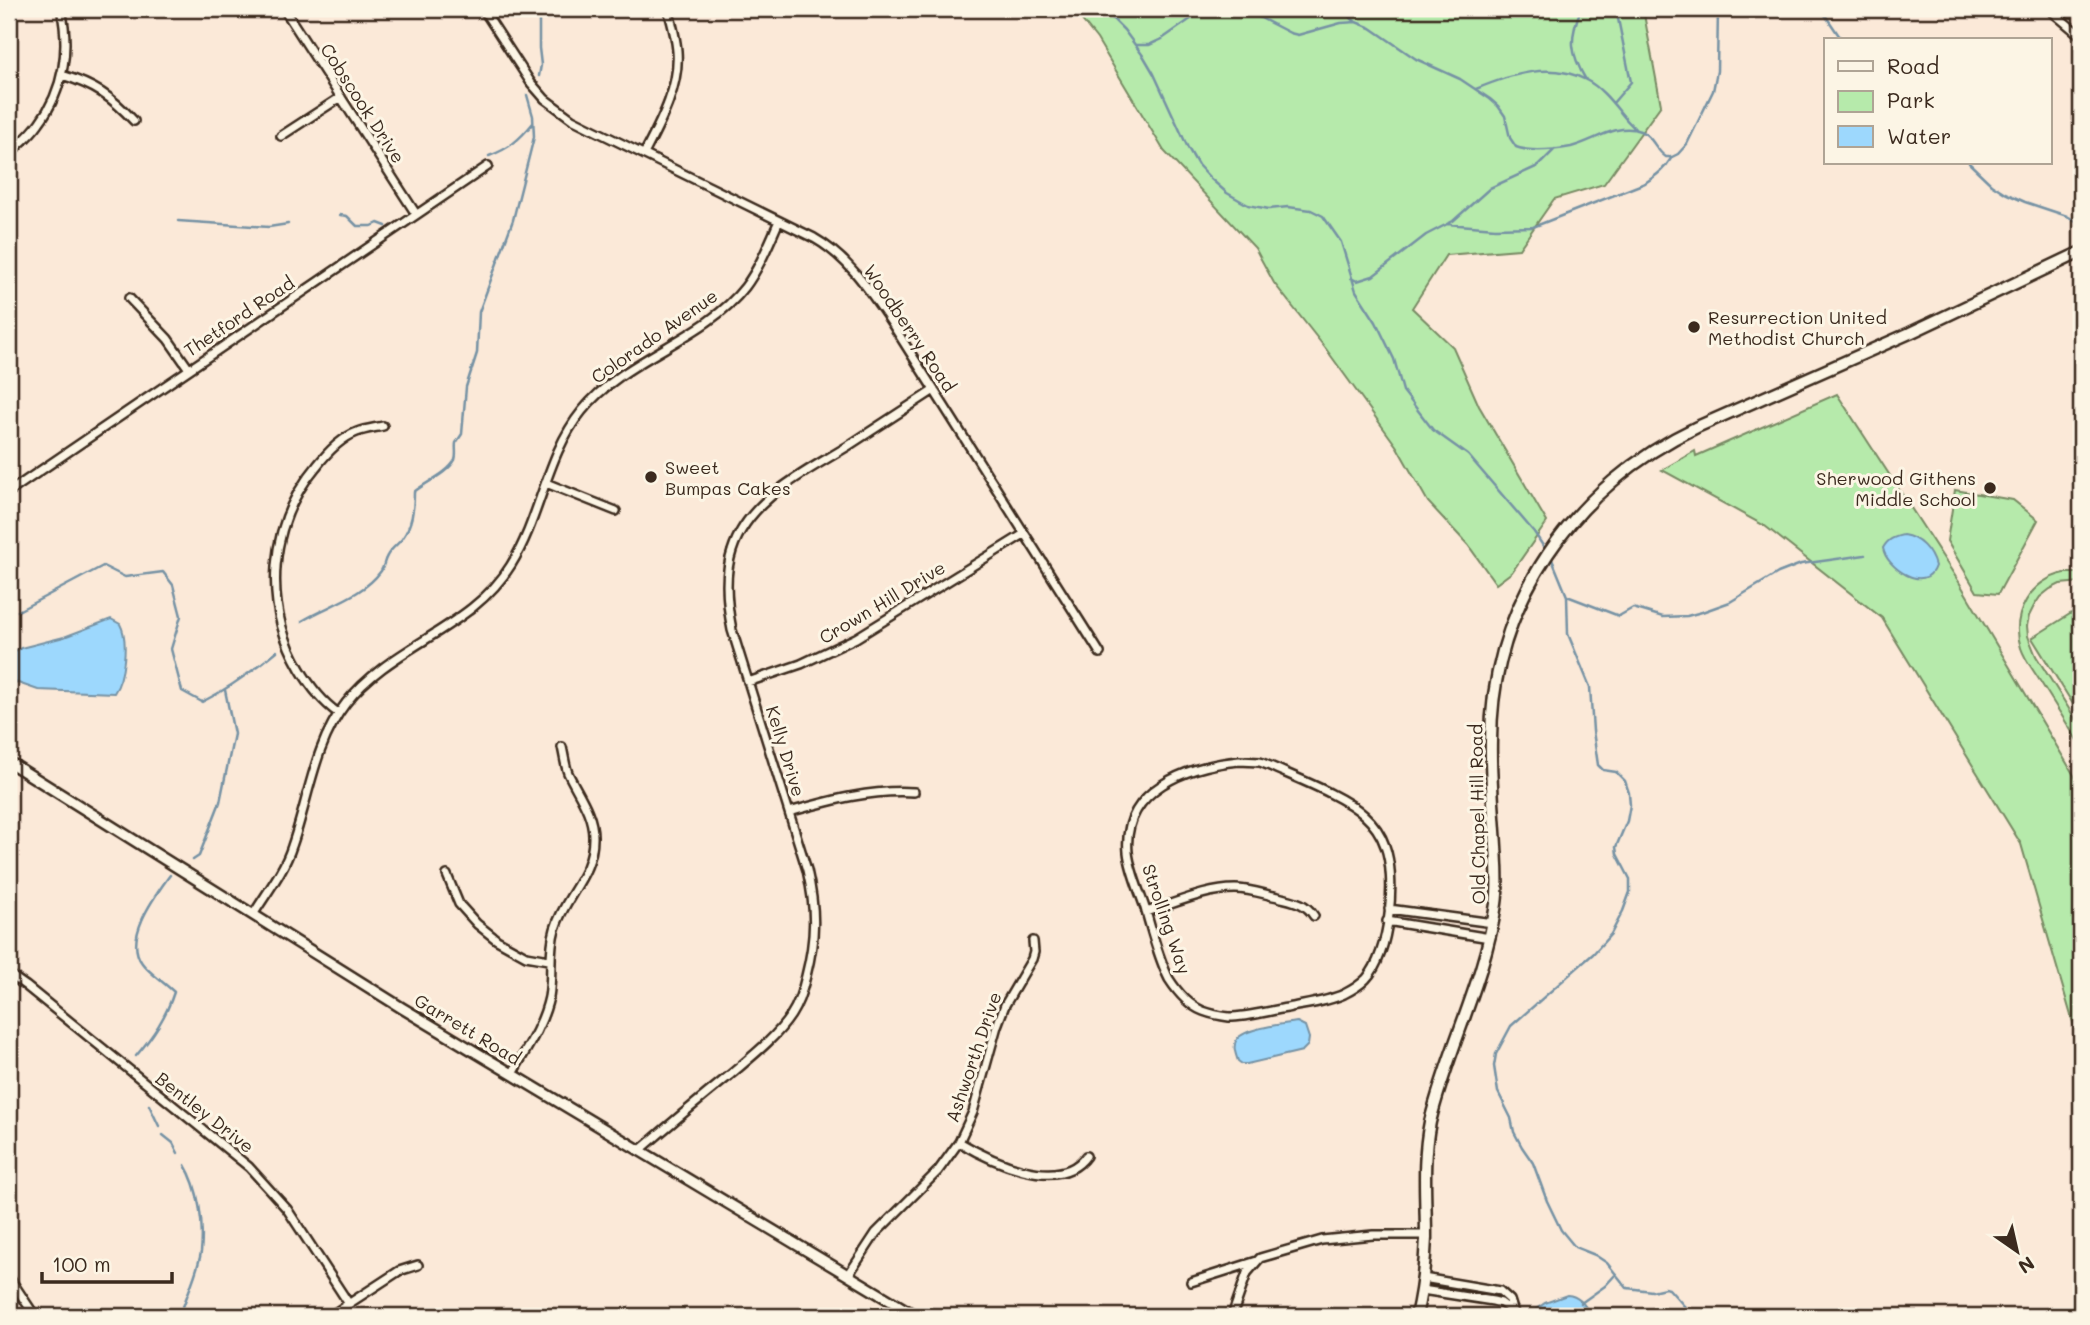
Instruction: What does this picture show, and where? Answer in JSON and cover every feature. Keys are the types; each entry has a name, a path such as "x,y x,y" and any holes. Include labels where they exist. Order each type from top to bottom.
{"main road":[{"name":"Old Chapel Hill Road","path":"1416,1316 1423,1278 1426,1235 1425,1174 1430,1124 1493,923 1497,889 1491,719 1496,685 1517,612 1547,555 1570,523 1596,495 1618,475 1652,451 1681,435 1900,338 2081,252"}],"street":[{"path":"9,154 32,133 57,94 62,75 64,38 61,9"},
{"name":"Cobscook Drive","path":"284,9 416,214"},
{"name":"Woodberry Road","path":"482,9 531,82 545,99 572,119 826,245 851,267 891,321 1100,653"},
{"path":"644,154 660,121 676,74 678,54 668,9"},
{"path":"2051,9 2081,36"},
{"path":"62,75 102,91 134,121"},
{"path":"281,136 341,97"},
{"name":"Thetford Road","path":"9,492 488,166"},
{"name":"Colorado Avenue","path":"253,915 288,857 319,752 338,713 372,676 458,620 488,594 517,554 565,437 581,412 608,384 729,304 752,276 779,221"},
{"path":"129,298 168,339 189,369"},
{"name":"Kelly Drive","path":"639,1151 754,1054 783,1025 797,1003 810,962 815,923 812,895 807,870 738,653 728,610 731,552 737,537 760,507 789,483 934,390"},
{"path":"338,713 312,688 284,636 275,589 278,546 295,498 322,460 355,432 383,426"},
{"path":"546,482 616,511"},
{"name":"Crown Hill Drive","path":"748,682 821,656 856,638 1024,534"},
{"path":"512,1074 535,1034 548,999 549,960 558,919 584,878 591,858 594,837 588,811 568,771 562,747"},
{"name":"Strolling Way","path":"1239,761 1260,762 1342,801 1363,814 1380,835 1388,855 1389,909 1378,961 1367,978 1353,989 1326,1000 1231,1017 1203,1011 1180,995 1164,970 1128,853 1129,830 1138,807 1154,789 1166,782 1217,765 1239,761"},
{"name":"Garrett Road","path":"9,762 391,1001 916,1316"},
{"path":"789,812 845,797 914,792"},
{"path":"447,875 459,904 477,924 497,940 526,956 549,960"},
{"path":"1146,912 1217,891 1233,889 1299,902 1314,916"},
{"path":"1389,909 1493,923"},
{"path":"1439,930 1441,916"},
{"path":"1387,921 1490,938"},
{"name":"Ashworth Drive","path":"849,1274 876,1233 937,1171 959,1142 972,1112 1005,1005 1032,959 1033,941"},
{"name":"Bentley Drive","path":"9,974 249,1167 287,1209 349,1304"},
{"path":"959,1142 999,1163 1032,1171 1073,1169 1086,1156"},
{"path":"1232,1316 1247,1273 1260,1258 1322,1240 1373,1234 1426,1235"},
{"path":"1191,1282 1258,1261"},
{"path":"330,1316 399,1271 418,1265"},
{"path":"9,1277 34,1316"},
{"path":"1423,1278 1500,1291 1510,1300 1514,1315"},
{"path":"1422,1290 1501,1303 1514,1315"}],"green space":[{"path":"1073,9 1643,9 1661,105 1604,184 1554,199 1519,249 1446,255 1412,308 1453,347 1479,406 1547,522 1512,572 1496,584 1468,545 1428,502 1397,447 1274,283 1255,248 1164,151 1097,39"},
{"path":"1837,394 1959,582 2081,787 2081,1050 2021,844 1882,618 1765,526 1662,470 1695,451 1696,456"},
{"path":"1955,490 2013,500 2038,520 1998,594 1977,592 1947,541"},
{"path":"2065,573 2081,573 2081,582 2060,584 2040,597 2029,616 2027,626 2036,656 2081,728 2081,747 2027,661 2018,635 2018,623 2026,600 2042,583"},
{"path":"2081,607 2081,717 2032,638"}],"water":[{"path":"1903,535 1919,542 1931,555 1935,566 1924,578 1915,578 1898,570 1886,556 1883,548 1887,542"},
{"path":"111,619 120,624 125,649 120,679 114,693 38,690 15,682 14,668 9,665 13,652"},
{"path":"1297,1022 1305,1026 1309,1038 1308,1045 1302,1051 1247,1064 1238,1061 1235,1045 1241,1035 1265,1027"},
{"path":"1567,1295 1582,1302 1590,1316 1526,1316 1545,1303"}],"waterway":[{"path":"539,9 539,76"},
{"path":"1103,9 1124,30 1144,57 1188,148 1211,179 1227,193 1248,205 1269,209 1288,207 1311,210 1323,216 1341,242 1356,291 1376,322 1394,359 1403,391 1433,430 1468,455 1534,532 1547,552"},
{"path":"1135,45 1149,45 1162,39 1205,9"},
{"path":"1231,9 1253,14 1298,35 1341,23 1356,22"},
{"path":"1340,9 1416,59 1460,79 1490,99 1505,116 1510,138 1516,147 1536,150 1564,148 1614,131 1631,129 1644,133 1662,154 1672,157"},
{"path":"1581,9 1574,29 1573,45 1577,62 1586,80"},
{"path":"1613,103 1631,82 1616,9"},
{"path":"1447,224 1495,228 1533,227 1645,183 1657,174 1687,144 1713,91 1717,71 1718,9"},
{"path":"1821,9 1841,38"},
{"path":"1476,89 1530,72 1558,71 1572,74 1597,87 1636,130"},
{"path":"302,621 355,594 373,580 408,528 413,511 414,492 442,474 455,460 456,443 462,434 466,387 477,353 479,312 513,220 534,137 533,116 527,95"},
{"path":"489,156 514,143 533,123"},
{"path":"1351,278 1357,281 1373,276 1426,235 1453,221 1490,188 1538,166 1555,149"},
{"path":"1970,164 2005,193 2067,216 2081,224"},
{"path":"340,215 347,216 357,226 372,226 378,223 386,226"},
{"path":"178,221 269,227 288,224"},
{"path":"1567,596 1619,616 1633,608 1663,617 1687,616 1730,602 1778,573 1801,564 1865,555"},
{"path":"1551,557 1567,596 1568,634 1590,687 1598,765 1603,770 1616,772 1625,781 1629,793 1627,821 1616,847 1630,879 1630,892 1611,934 1593,954 1511,1026 1496,1054 1494,1066 1498,1092 1511,1118 1514,1132 1533,1163 1561,1230 1575,1247 1607,1263 1627,1288 1652,1291 1669,1289 1693,1316"},
{"path":"18,611 103,566 125,577 163,572 173,585 181,616 171,649 182,691 202,702 241,679 277,651"},
{"path":"193,860 199,856 220,802 234,734 225,690"},
{"path":"136,1056 158,1026 174,992 142,963 136,942 143,917 170,875"},
{"path":"149,1105 159,1126"},
{"path":"163,1135 173,1143 178,1153"},
{"path":"180,1316 197,1268 202,1241 197,1196 185,1165"},
{"path":"1581,1303 1605,1286 1616,1274"}],"place":[{"name":"Resurrection United Methodist Church","path":"1694,327"},
{"name":"Sweet Bumpas Cakes","path":"651,477"},
{"name":"Sherwood Githens Middle School","path":"1990,488"}]}
